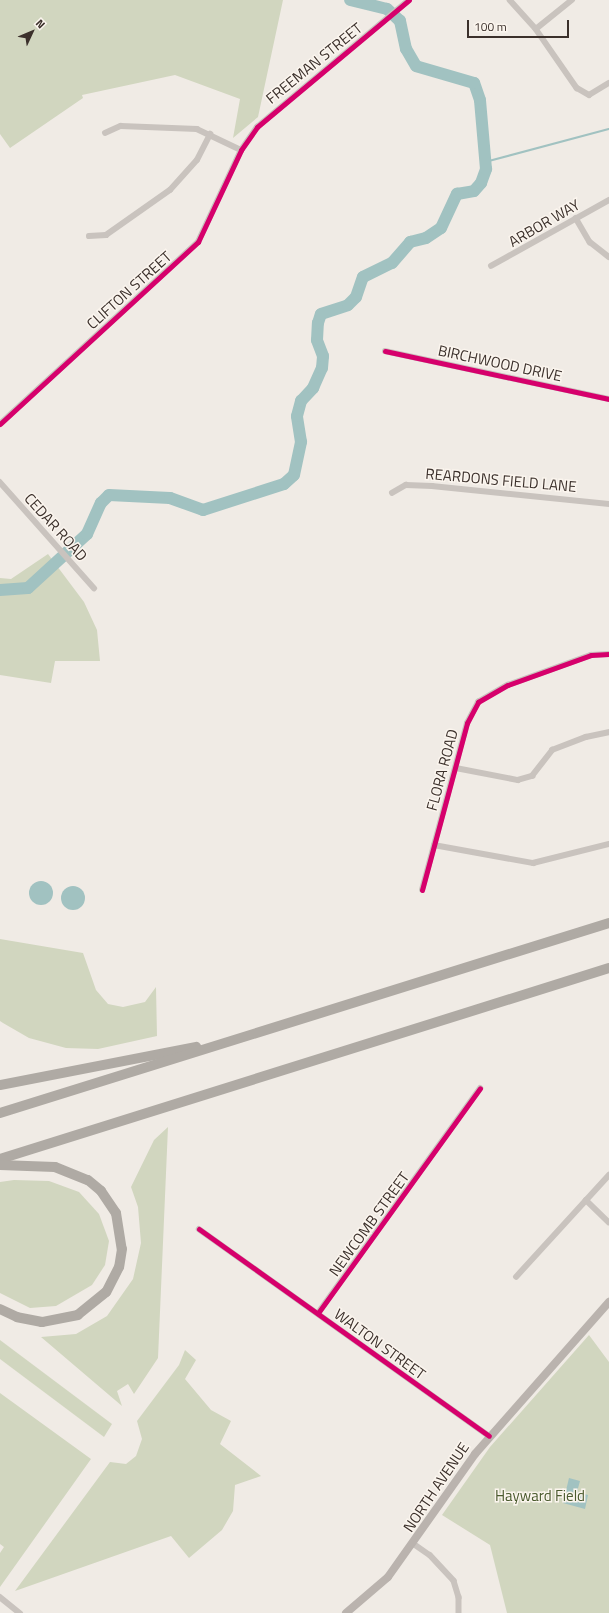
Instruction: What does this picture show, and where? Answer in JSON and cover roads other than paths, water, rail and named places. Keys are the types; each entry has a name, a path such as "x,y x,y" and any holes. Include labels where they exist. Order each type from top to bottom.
{"highway":[{"path":"0,1113 609,923"},
{"path":"0,1159 609,968"},
{"path":"0,1085 66,1075 170,1050 221,1044"},
{"path":"0,1165 45,1165 72,1172 88,1180 112,1205 119,1221 122,1244 119,1267 111,1284 100,1299 78,1315 42,1322 17,1318 0,1309"}],"main road":[{"name":"NORTH AVENUE","path":"346,1613 388,1577 414,1544 457,1476 489,1436 609,1302"}],"street":[{"name":"FREEMAN STREET","path":"241,150 257,127 274,111 409,0"},
{"path":"510,0 536,29 577,88 588,95 609,83"},
{"path":"536,29 572,0"},
{"path":"106,134 121,126 197,130 210,134 241,150"},
{"path":"89,236 106,236 170,190 197,160 210,134"},
{"name":"CLIFTON STREET","path":"0,424 198,242 241,150"},
{"name":"ARBOR WAY","path":"491,266 609,200"},
{"path":"576,218 590,242 609,257"},
{"name":"BIRCHWOOD DRIVE","path":"385,351 609,399"},
{"name":"CEDAR ROAD","path":"0,482 94,588"},
{"name":"REARDONS FIELD LANE","path":"392,493 406,485 432,486 609,504"},
{"name":"FLORA ROAD","path":"422,890 467,723 478,702 489,694 573,661 609,654"},
{"path":"456,768 518,780 532,776 552,750 586,737 609,732"},
{"path":"434,845 533,863 609,844"},
{"name":"NEWCOMB STREET","path":"318,1314 480,1088"},
{"path":"516,1277 609,1175"},
{"path":"586,1200 609,1222"},
{"name":"WALTON STREET","path":"199,1229 489,1436"},
{"path":"414,1544 430,1555 454,1581 459,1596 459,1613"},
{"path":"0,1598 20,1613"}],"water":[{"path":"41,881 50,884 53,893 50,902 41,905 32,902 29,893 32,884"},
{"path":"73,886 82,889 85,898 82,907 73,910 64,907 61,898 64,889"},
{"path":"569,1478 580,1481 577,1492 588,1495 585,1509 563,1503"}],"waterway":[{"path":"0,590 28,588 87,534 101,503 109,495 170,498 203,510 284,484 294,475 301,442 297,416 301,401 313,388 322,368 323,356 317,340 318,323 321,314 348,305 356,297 363,277 392,263 410,242 426,238 441,228 457,194 474,191 481,183 486,169 480,100 474,83 416,66 406,49 400,21 387,9 350,0"},
{"path":"485,162 609,129"}],"park label":[{"name":"Hayward Field","path":"540,1496"}]}
